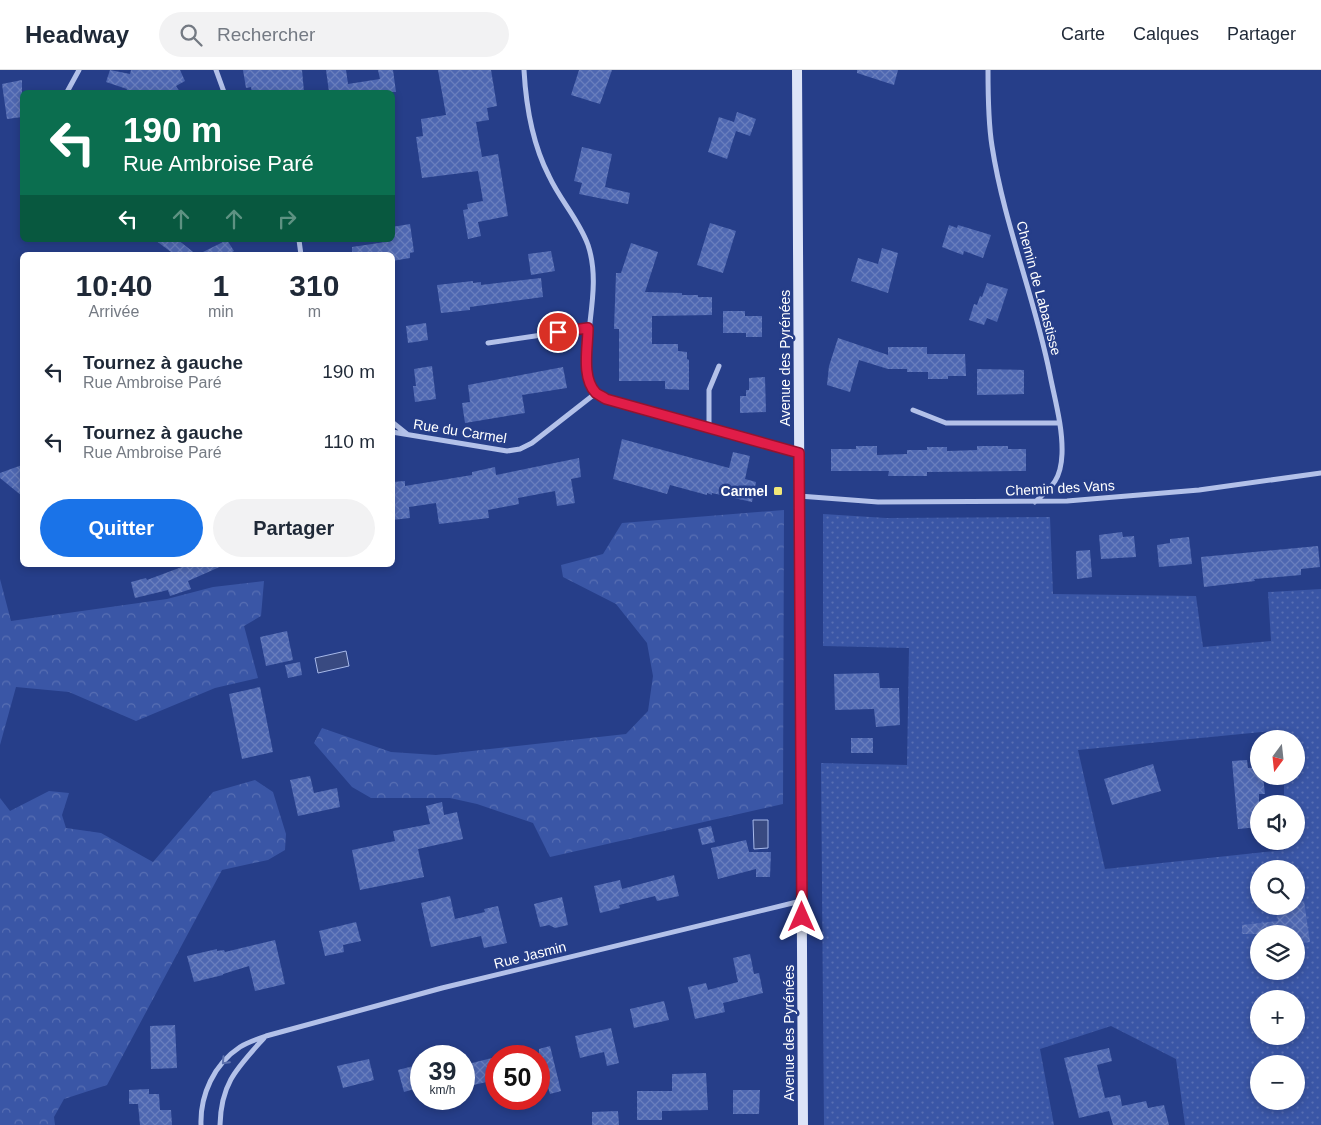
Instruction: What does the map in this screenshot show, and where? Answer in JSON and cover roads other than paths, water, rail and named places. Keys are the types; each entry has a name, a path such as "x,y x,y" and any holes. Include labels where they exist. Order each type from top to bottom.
{"main road":[{"name":"Avenue des Pyrénées","path":"797,70 803,1125"}],"street":[{"path":"69,90 79,70"},
{"path":"216,70 223,90"},
{"path":"524,70 528,108 540,156 549,177 579,226 588,245 594,287 588,328 587,366 589,381 596,393 606,399 629,406 799,453"},
{"name":"Chemin de Labastisse","path":"988,70 992,147 1003,197 1044,346 1060,423 1062,454 1060,472 1053,486 1035,502"},
{"path":"488,343 588,328"},
{"path":"709,428 709,390 719,366"},
{"name":"Rue du Carmel","path":"395,433 490,449 507,451 520,449 532,443 596,393"},
{"path":"913,410 946,423 1060,423"},
{"path":"395,425 407,435"},
{"name":"Chemin des Vans","path":"799,496 878,502 1067,501 1199,490 1321,473"},
{"name":"Rue Jasmin","path":"201,1125 203,1102 207,1087 217,1070 241,1046 266,1036 442,988 802,901"},
{"path":"220,1125 221,1105 231,1080 239,1066 266,1036"}],"place":[{"name":"Carmel","path":"778,491"}]}
